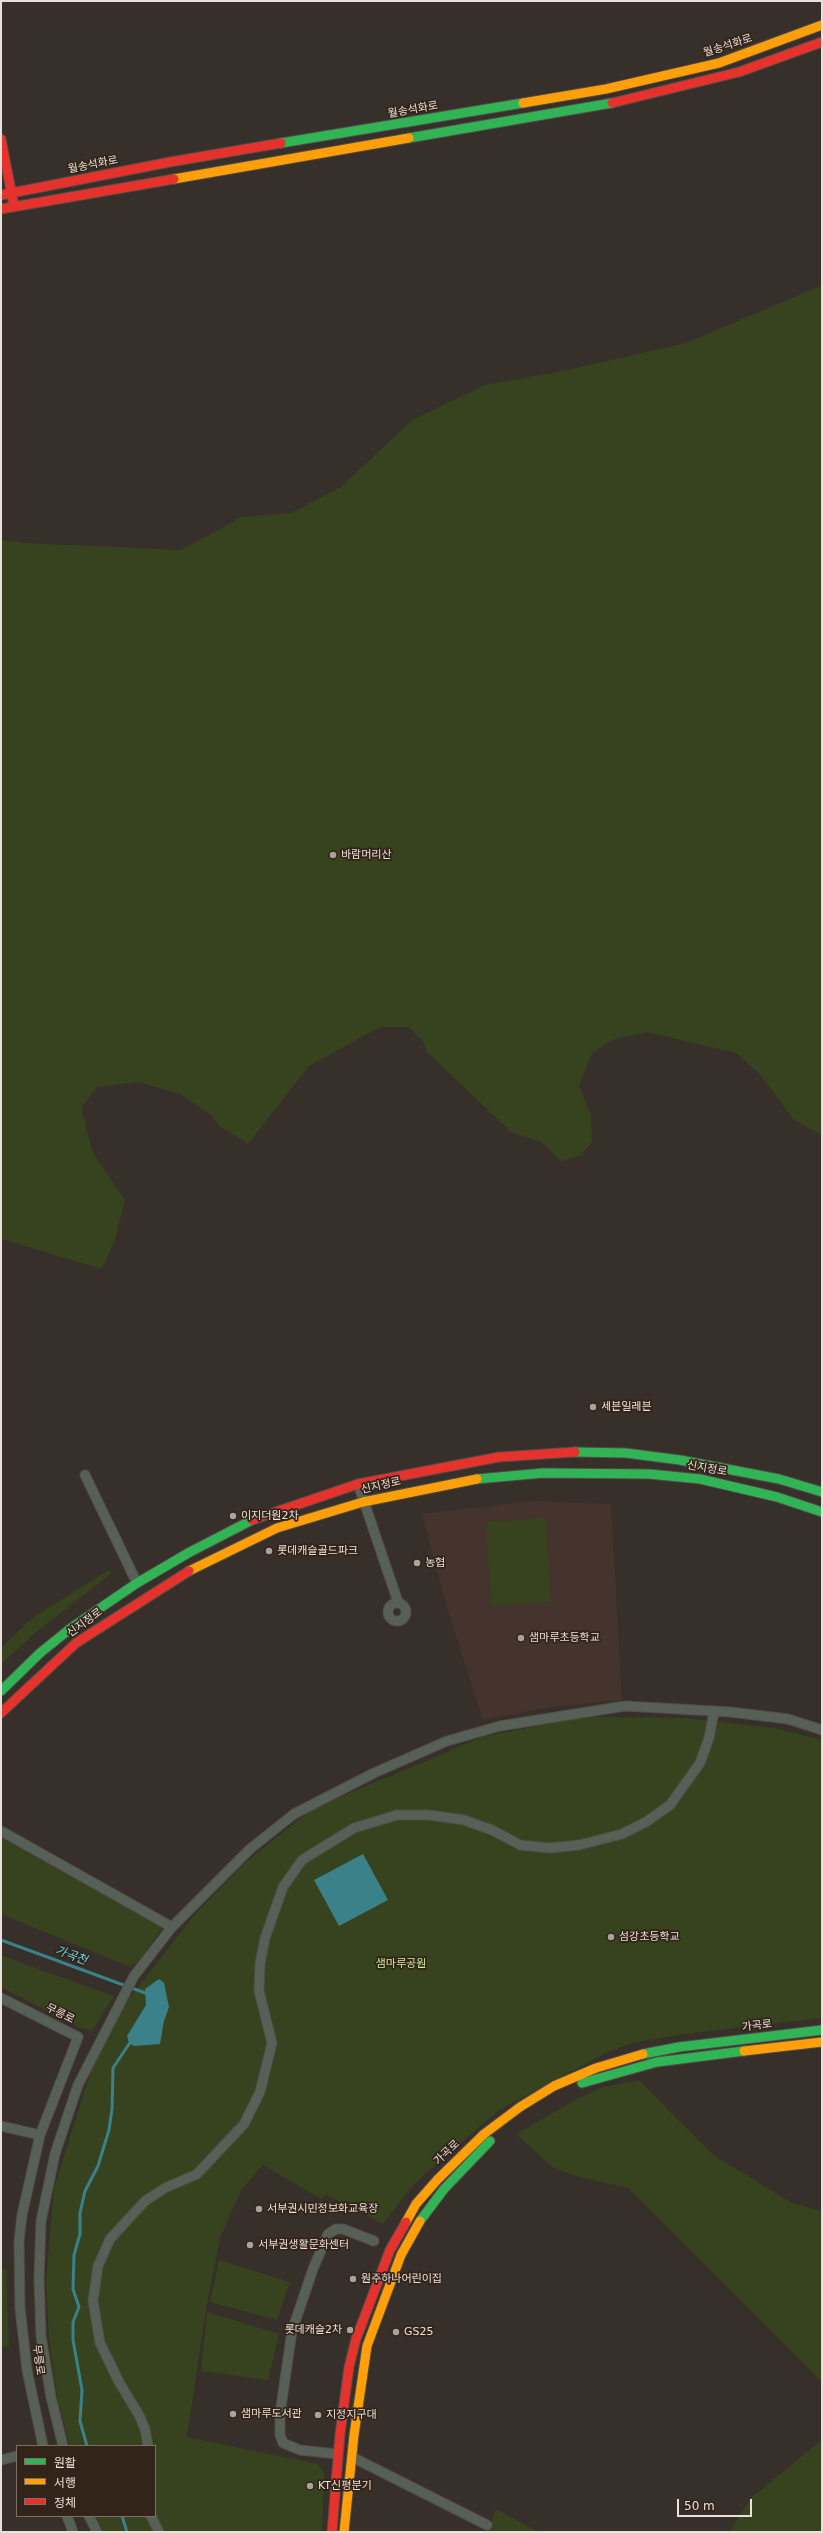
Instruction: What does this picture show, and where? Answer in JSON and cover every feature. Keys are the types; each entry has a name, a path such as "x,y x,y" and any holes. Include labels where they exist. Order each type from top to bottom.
{"street":[{"name":"월송석화로","path":"1,195 170,162 628,84 719,63 822,25"},
{"path":"1,209 610,103 740,72 822,42"},
{"path":"1,139 14,206"},
{"name":"신지정로","path":"1,1691 71,1628 137,1583 190,1552 252,1521 358,1484 499,1457 581,1452 626,1453 680,1460 779,1479 822,1492"},
{"name":"신지정로","path":"1,1712 76,1643 187,1572 249,1540 310,1517 363,1502 477,1479 543,1473 586,1472 649,1474 700,1479 777,1497 822,1512"},
{"path":"85,1475 137,1583 146,1598"},
{"path":"358,1484 398,1602"},
{"path":"63,2445 51,2397 41,2336 39,2278 41,2221 55,2154 78,2085 134,1976 172,1927 250,1849 294,1814 374,1773 447,1742 500,1726 626,1706 714,1711 788,1719 822,1730"},
{"path":"148,2445 145,2429 139,2415 119,2382 100,2343 94,2313 93,2296 98,2266 110,2239 145,2201 165,2188 197,2174 244,2124 260,2092 272,2043 259,1991 260,1964 266,1938 283,1887 302,1860 354,1828 397,1815 429,1815 464,1820 492,1830 520,1845 550,1848 579,1845 622,1834 646,1822 670,1805 700,1763 709,1738 714,1711"},
{"path":"1,1831 172,1927"},
{"name":"무릉로","path":"1,1998 78,2037 40,2135 22,2215 18,2266 27,2370 43,2445"},
{"name":"가곡로","path":"332,2532 337,2454 349,2367 356,2338 390,2250 427,2191 484,2134 520,2107 554,2086 596,2068 637,2055 687,2046 822,2030"},
{"name":"가곡로","path":"344,2532 366,2346 401,2255 426,2211 444,2189 488,2142 518,2117 568,2088 595,2078 647,2064 689,2057 822,2042"},
{"path":"687,2046 689,2057"},
{"path":"1,2126 40,2135"},
{"path":"374,2241 343,2229 336,2229 328,2234 313,2269 292,2331 280,2414 280,2435 283,2443 300,2450 352,2457 488,2525"},
{"path":"390,2250 401,2255"},
{"path":"1,2460 16,2456"},
{"path":"67,2517 73,2532"},
{"path":"90,2517 97,2532"},
{"path":"152,2517 159,2532"}],"shaded area":[{"path":"531,1501 611,1504 622,1700 550,1707 483,1720 446,1605 422,1514"}],"green space":[{"path":"822,285 822,1135 794,1120 759,1073 736,1053 647,1032 612,1040 592,1053 579,1086 591,1116 592,1142 581,1155 561,1161 541,1142 511,1132 427,1052 423,1041 409,1027 380,1027 309,1066 248,1144 219,1126 211,1115 180,1094 138,1082 97,1087 81,1108 93,1153 125,1200 115,1239 102,1269 1,1239 1,540 25,543 181,550 242,517 291,513 341,487 412,420 485,385 567,370 686,343"},
{"path":"546,1518 551,1602 491,1605 486,1522"},
{"path":"110,1569 111,1574 36,1632 1,1664 1,1648 31,1619"},
{"name":"샘마루공원","path":"597,1717 685,1718 774,1728 822,1740 822,2018 693,2033 636,2042 608,2052 499,2110 415,2183 383,2224 327,2195 321,2199 263,2165 241,2190 220,2238 206,2309 187,2437 318,2464 324,2473 322,2532 103,2532 96,2517 156,2517 156,2445 70,2445 58,2402 49,2340 46,2282 54,2188 90,2074 113,2019 195,1914 246,1862 312,1809 485,1736 569,1720"},
{"path":"1,1838 163,1927 139,1961 130,1967 1,1914"},
{"path":"1,1955 114,1996 92,2031 80,2028 1,1987"},
{"path":"639,2080 713,2155 792,2203 822,2211 822,2382 628,2188 575,2176 552,2167 516,2134 581,2097 603,2087"},
{"path":"219,2260 290,2282 277,2320 210,2302"},
{"path":"6,2269 9,2346 1,2347 1,2270"},
{"path":"207,2312 279,2334 268,2380 201,2371"},
{"path":"822,2440 822,2532 729,2532 751,2498"},
{"path":"496,2509 539,2532 488,2532"}],"water":[{"path":"363,1854 388,1900 339,1926 314,1880"},
{"path":"159,1979 164,1983 169,2007 164,2021 160,2044 134,2046 129,2043 127,2036 146,2005 145,1989"}],"waterway":[{"name":"가곡천","path":"1,1940 148,1994"},
{"path":"87,2445 80,2421 82,2390 73,2340 73,2322 79,2307 73,2289 74,2255 80,2234 80,2213 85,2191 98,2166 109,2130 112,2109 113,2068 131,2041"},
{"path":"122,2517 127,2532"}],"traffic: fast":[{"path":"281,143 523,103"},
{"path":"409,138 612,103"},
{"path":"575,1452 626,1453 680,1460 779,1479 822,1492"},
{"path":"477,1479 543,1473 649,1474 700,1479 777,1497 822,1512"},
{"path":"1,1691 40,1653 71,1628 137,1583 190,1552 252,1520"},
{"path":"643,2054 679,2047 822,2030"},
{"path":"582,2083 657,2062 744,2051"},
{"path":"420,2221 444,2189 490,2141"}],"traffic: slow":[{"path":"523,103 606,89 719,63 822,25"},
{"path":"174,179 409,138"},
{"path":"189,1571 277,1528 363,1502 477,1479"},
{"path":"744,2051 822,2042"},
{"path":"406,2222 416,2204 438,2179 484,2134 520,2107 554,2086 596,2068 643,2054"},
{"path":"344,2532 354,2435 367,2346 401,2255 420,2221"}],"traffic: jam":[{"path":"612,103 739,72 822,42"},
{"path":"1,139 13,201"},
{"path":"1,195 170,162 281,143"},
{"path":"1,209 174,179"},
{"path":"252,1520 358,1484 499,1457 575,1452"},
{"path":"1,1713 76,1643 189,1571"},
{"path":"332,2532 340,2434 349,2367 356,2339 390,2250 406,2222"}],"place":[{"name":"바람머리산","path":"333,855"},
{"name":"세븐일레븐","path":"593,1407"},
{"name":"이지더원2차","path":"233,1516"},
{"name":"롯데캐슬골드파크","path":"269,1551"},
{"name":"농협","path":"417,1563"},
{"name":"샘마루초등학교","path":"521,1638"},
{"name":"섬강초등학교","path":"611,1937"},
{"name":"서부권시민정보화교육장","path":"259,2209"},
{"name":"서부권생활문화센터","path":"250,2245"},
{"name":"원주하나어린이집","path":"353,2279"},
{"name":"롯데캐슬2차","path":"350,2330"},
{"name":"GS25","path":"396,2332"},
{"name":"샘마루도서관","path":"233,2414"},
{"name":"지정지구대","path":"318,2415"},
{"name":"KT신평분기","path":"310,2486"}]}
